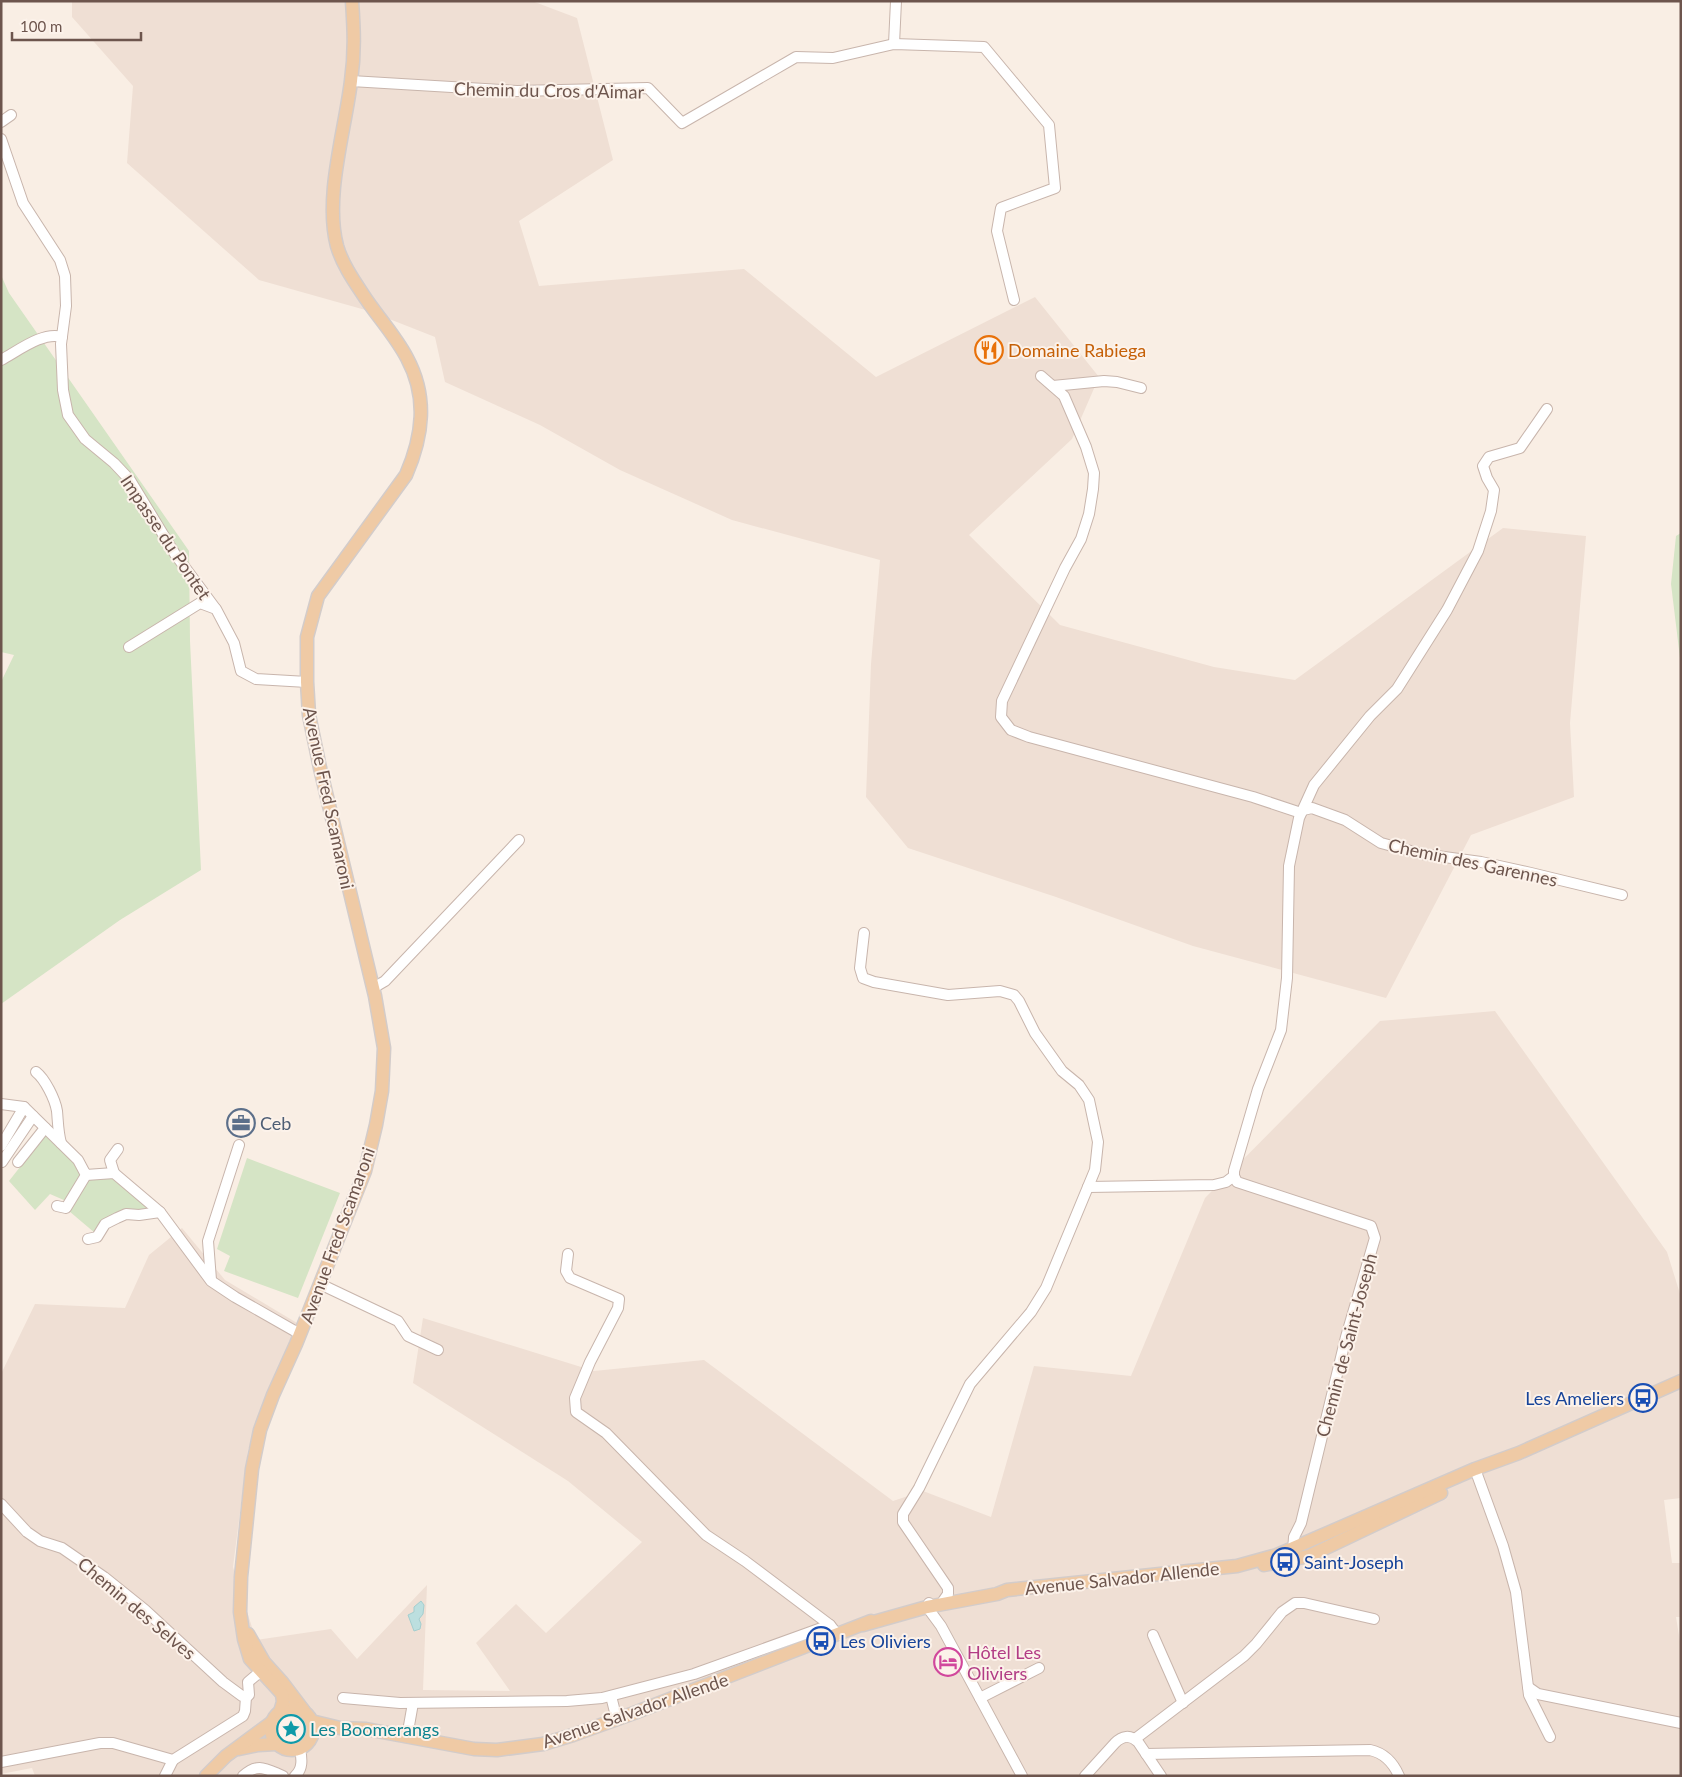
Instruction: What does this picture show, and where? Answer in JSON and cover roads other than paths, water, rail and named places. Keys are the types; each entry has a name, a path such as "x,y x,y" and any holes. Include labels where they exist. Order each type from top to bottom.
{"main road":[{"name":"Avenue Fred Scamaroni","path":"276,1717 283,1702 282,1694 250,1659 244,1639 240,1612 241,1577 252,1469 260,1430 273,1395 300,1334 365,1170 382,1092 384,1048 309,715 307,637 318,596 406,475 415,453 420,427 420,407 416,384 408,359 346,269 338,246 332,201 355,46 352,1"},
{"name":"Avenue Salvador Allende","path":"936,1601 997,1594 1006,1590 1237,1566 1293,1549 1680,1384"},
{"name":"Avenue Salvador Allende","path":"1237,1566 1248,1567 1291,1561 1315,1554 1476,1472"},
{"name":"Avenue Salvador Allende","path":"308,1716 340,1728 366,1729 450,1745 497,1750 544,1744 617,1720 834,1630 863,1625 963,1592 997,1588 1006,1590"},
{"name":"Avenue Fred Scamaroni","path":"243,1625 264,1662 308,1716"},
{"path":"206,1776 232,1751 276,1717 292,1708 308,1716 313,1731 310,1740 300,1749 287,1750 276,1744 258,1744 232,1751"},
{"path":"276,1717 271,1733 276,1744"},
{"name":"Avenue Salvador Allende","path":"310,1740 340,1728"}],"street":[{"path":"894,44 896,1"},
{"name":"Chemin du Cros d'Aimar","path":"351,81 517,91 648,88 682,123 796,58 833,58 894,44 984,47 1049,125 1054,188 1000,208 997,230 1014,300"},
{"path":"1,122 10,114"},
{"name":"Impasse du Pontet","path":"1,139 23,203 60,260 65,276 66,306 62,337 63,390 68,414 85,439 114,463 130,480 175,554 215,608 234,643 242,671 256,679 307,682"},
{"path":"1,360 45,336 57,335 62,337"},
{"name":"Chemin des Garennes","path":"1041,376 1064,396 1086,446 1094,473 1093,489 1082,540 1065,568 1002,701 1001,717 1011,730 1029,737 1302,811 1312,808 1345,820 1381,843 1422,854 1506,868 1622,895"},
{"path":"1053,386 1104,381 1141,388"},
{"path":"1088,1188 1214,1185 1226,1182 1234,1176 1258,1089 1281,1030 1287,978 1289,866 1302,811 1314,784 1370,716 1397,689 1447,610 1478,550 1491,511 1494,490 1486,478 1483,466 1489,457 1520,448 1547,409"},
{"name":"Impasse du Pontet","path":"129,647 200,603 215,608"},
{"path":"372,988 385,981 519,840"},
{"path":"864,933 860,968 863,978 874,982 948,995 1000,991 1014,995 1019,1000 1035,1033 1062,1071 1079,1085 1089,1100 1098,1142 1095,1170 1046,1288 1031,1312 970,1384 919,1488 903,1514 903,1522 948,1588 936,1601"},
{"path":"36,1072 43,1078 56,1108 61,1144"},
{"path":"1,1104 24,1108 78,1160 86,1176"},
{"path":"1,1146 24,1108"},
{"path":"2,1162 33,1116"},
{"path":"18,1162 45,1128"},
{"path":"212,1280 208,1241 239,1145"},
{"path":"118,1149 110,1160 114,1173 160,1212 212,1280 235,1297 300,1334"},
{"path":"86,1176 114,1173"},
{"path":"57,1206 66,1208 86,1176"},
{"name":"Chemin de Saint-Joseph","path":"1234,1176 1237,1182 1371,1226 1375,1238 1346,1337 1301,1523 1294,1538 1293,1549"},
{"path":"88,1239 97,1237 105,1224 126,1214 139,1215 160,1212"},
{"path":"568,1254 566,1270 570,1278 619,1300 618,1308 590,1362 575,1398 576,1412 606,1433 706,1535 746,1561 834,1630"},
{"path":"320,1284 398,1321 408,1336 438,1350"},
{"path":"1476,1472 1503,1546 1516,1592 1529,1695 1550,1737"},
{"name":"Chemin des Selves","path":"1,1504 27,1532 40,1541 62,1548 104,1576 145,1610 223,1682 246,1697"},
{"path":"1266,1564 1290,1556 1293,1549"},
{"path":"936,1601 941,1626 1022,1776"},
{"path":"936,1601 941,1626"},
{"path":"1135,1739 1244,1656 1289,1606 1295,1603 1304,1603 1374,1618"},
{"path":"343,1698 413,1703 567,1701 602,1698 694,1674 834,1630"},
{"path":"1153,1635 1183,1703"},
{"path":"980,1698 1039,1668"},
{"path":"165,1776 173,1760 243,1716 246,1697 249,1695 248,1682 260,1672 265,1671 276,1681 282,1682"},
{"path":"1528,1687 1538,1694 1681,1723"},
{"path":"612,1696 617,1720"},
{"path":"407,1737 413,1703"},
{"path":"1085,1776 1119,1738 1125,1736 1135,1739 1161,1776"},
{"path":"1,1762 100,1743 113,1743 173,1760"},
{"path":"295,1776 300,1772 300,1749"},
{"path":"1146,1754 1370,1750 1379,1752 1388,1758 1399,1776"},
{"path":"243,1776 253,1768 262,1768 283,1776"}],"water":[{"path":"421,1601 424,1605 423,1614 419,1619 420,1629 414,1631 408,1615 414,1612 414,1607"}],"place":[{"name":"Domaine Rabiega","path":"989,350"},
{"name":"Ceb","path":"241,1123"},
{"name":"Les Ameliers","path":"1643,1398"},
{"name":"Saint-Joseph","path":"1285,1562"},
{"name":"Les Oliviers","path":"821,1641"},
{"name":"Hôtel Les Oliviers","path":"948,1662"},
{"name":"Les Boomerangs","path":"291,1729"}]}
